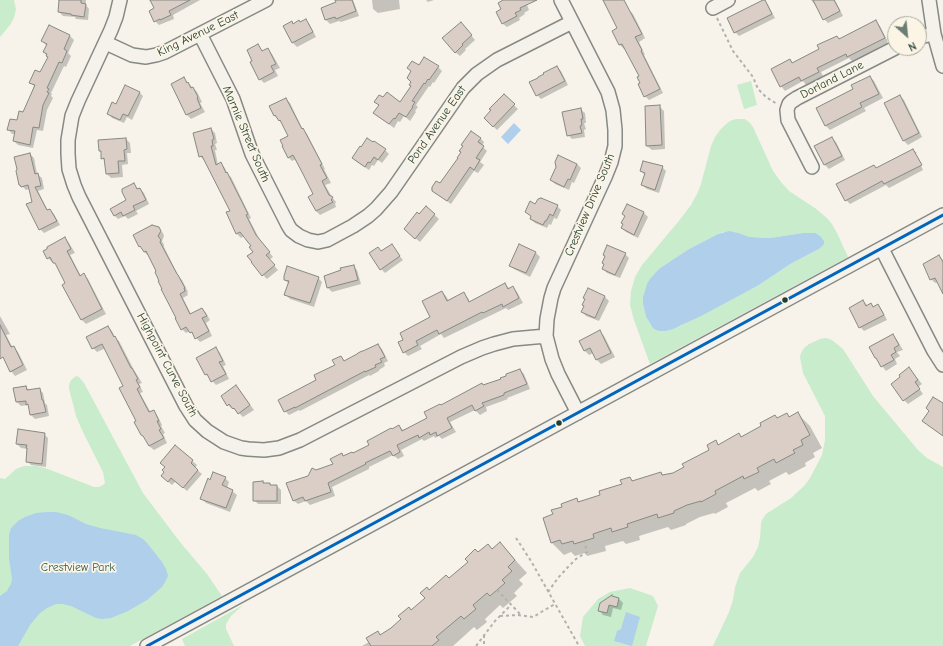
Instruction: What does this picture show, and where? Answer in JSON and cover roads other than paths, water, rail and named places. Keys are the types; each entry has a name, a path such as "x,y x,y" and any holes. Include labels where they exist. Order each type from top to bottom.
{"street":[{"name":"Highpoint Curve South","path":"120,0 106,43 75,108 68,133 68,162 72,180 82,204 186,406 199,424 215,437 230,444 248,449 264,450 286,446 461,357 482,348 514,339 546,336"},
{"name":"King Avenue East","path":"106,43 132,54 146,57 156,55 166,52 266,0"},
{"name":"Crestview Drive South","path":"561,0 605,87 610,98 614,116 615,141 612,157 607,172 554,288 546,324 546,336 555,367 578,413"},
{"path":"713,8 728,0"},
{"path":"929,0 934,34 943,66"},
{"name":"Pond Avenue East","path":"316,242 327,240 348,229 363,220 376,209 390,192 463,88 477,74 497,60 572,22"},
{"name":"Marnie Street South","path":"200,34 233,99 252,154 289,227 304,239 316,242"},
{"path":"927,35 934,34"},
{"name":"Dorland Lane","path":"812,167 788,120 787,110 789,104 797,98 887,52"},
{"path":"147,646 943,216"},
{"path":"882,249 934,352 943,365"}],"water":[{"path":"514,123 521,130 508,144 501,137"},
{"path":"729,231 750,237 769,238 803,233 815,233 820,236 824,241 824,244 819,249 792,263 759,285 701,316 666,331 660,331 653,328 646,317 643,304 643,297 650,279 660,268 689,249 718,234"},
{"path":"56,512 68,515 86,524 136,535 147,543 162,562 168,576 162,587 147,600 128,611 111,618 96,618 71,606 56,604 40,613 30,625 18,646 0,646 0,596 7,591 12,579 9,558 9,535 11,528 25,517 36,513"},
{"path":"626,612 640,617 632,646 614,641 617,631 621,629"}],"park label":[{"name":"Crestview Park","path":"78,568"}]}
